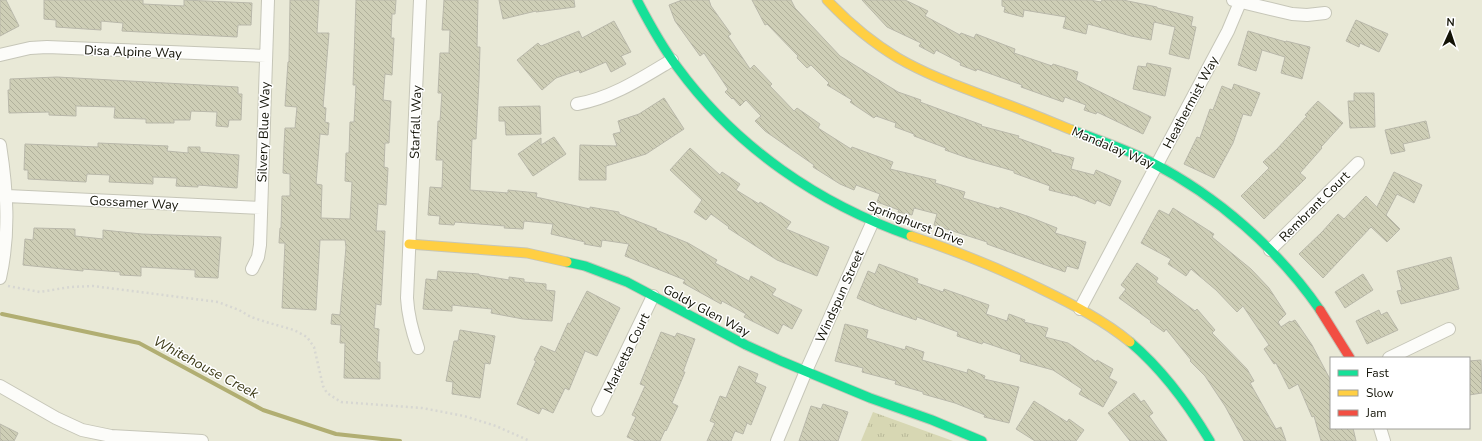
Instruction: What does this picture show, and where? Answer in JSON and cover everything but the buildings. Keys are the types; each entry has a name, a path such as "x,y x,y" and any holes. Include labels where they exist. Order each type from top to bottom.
{"street":[{"name":"Silvery Blue Way","path":"252,269 258,257 260,244 268,0"},
{"name":"Starfall Way","path":"418,348 411,329 407,298 420,0"},
{"name":"Springhurst Drive","path":"637,0 648,22 672,60 697,93 744,140 770,162 826,198 873,221 1010,273 1080,309 1112,328 1133,344 1157,366 1188,404 1210,441"},
{"name":"Mandalay Way","path":"827,0 860,32 884,50 910,65 937,77 1077,131 1157,165 1195,188 1228,212 1270,250 1293,275 1314,301 1349,357"},
{"path":"1238,1 1292,14 1307,15 1325,13"},
{"name":"Heathermist Way","path":"1080,309 1228,31 1238,1"},
{"name":"Disa Alpine Way","path":"0,55 30,48 47,47 266,56"},
{"path":"577,104 592,102 606,96 635,82 672,60"},
{"path":"0,145 7,196 7,230 3,282"},
{"name":"Rembrant Court","path":"1270,250 1358,163"},
{"name":"Gossamer Way","path":"7,196 261,208"},
{"name":"Windspun Street","path":"777,441 806,371 873,221"},
{"name":"Goldy Glen Way","path":"409,244 527,253 585,266 627,282 746,345 870,398 932,420 982,441"},
{"name":"Marketta Court","path":"598,410 653,296"},
{"path":"1392,357 1449,329"},
{"path":"0,386 56,418 82,430 111,436 202,441"},
{"path":"1380,429 1384,441"}],"path":[{"path":"3,282 40,292 70,287 93,286 218,302 239,310 251,317 294,330 307,338 314,347 323,386 327,393 341,402 422,408 464,416 496,426 530,441"}],"green space":[{"path":"873,412 953,441 861,441"}],"waterway":[{"name":"Whitehouse Creek","path":"2,314 139,343 263,410 336,434 400,441"}],"traffic: fast":[{"path":"637,0 661,43 678,68 701,97 726,123 753,147 782,170 812,190 877,223 911,236"},
{"path":"1072,130 1141,157 1199,191 1222,208 1265,245 1285,266 1320,310"},
{"path":"567,262 585,266 627,282 746,345 781,361 870,398 932,420 982,441"},
{"path":"1130,342 1153,364 1174,388 1210,441"}],"traffic: slow":[{"path":"827,0 869,38 898,58 947,81 1072,130"},
{"path":"911,236 977,260 1025,281 1087,313 1130,342"},
{"path":"409,244 527,253 567,262"}],"traffic: jam":[{"path":"1320,310 1349,357"}]}
